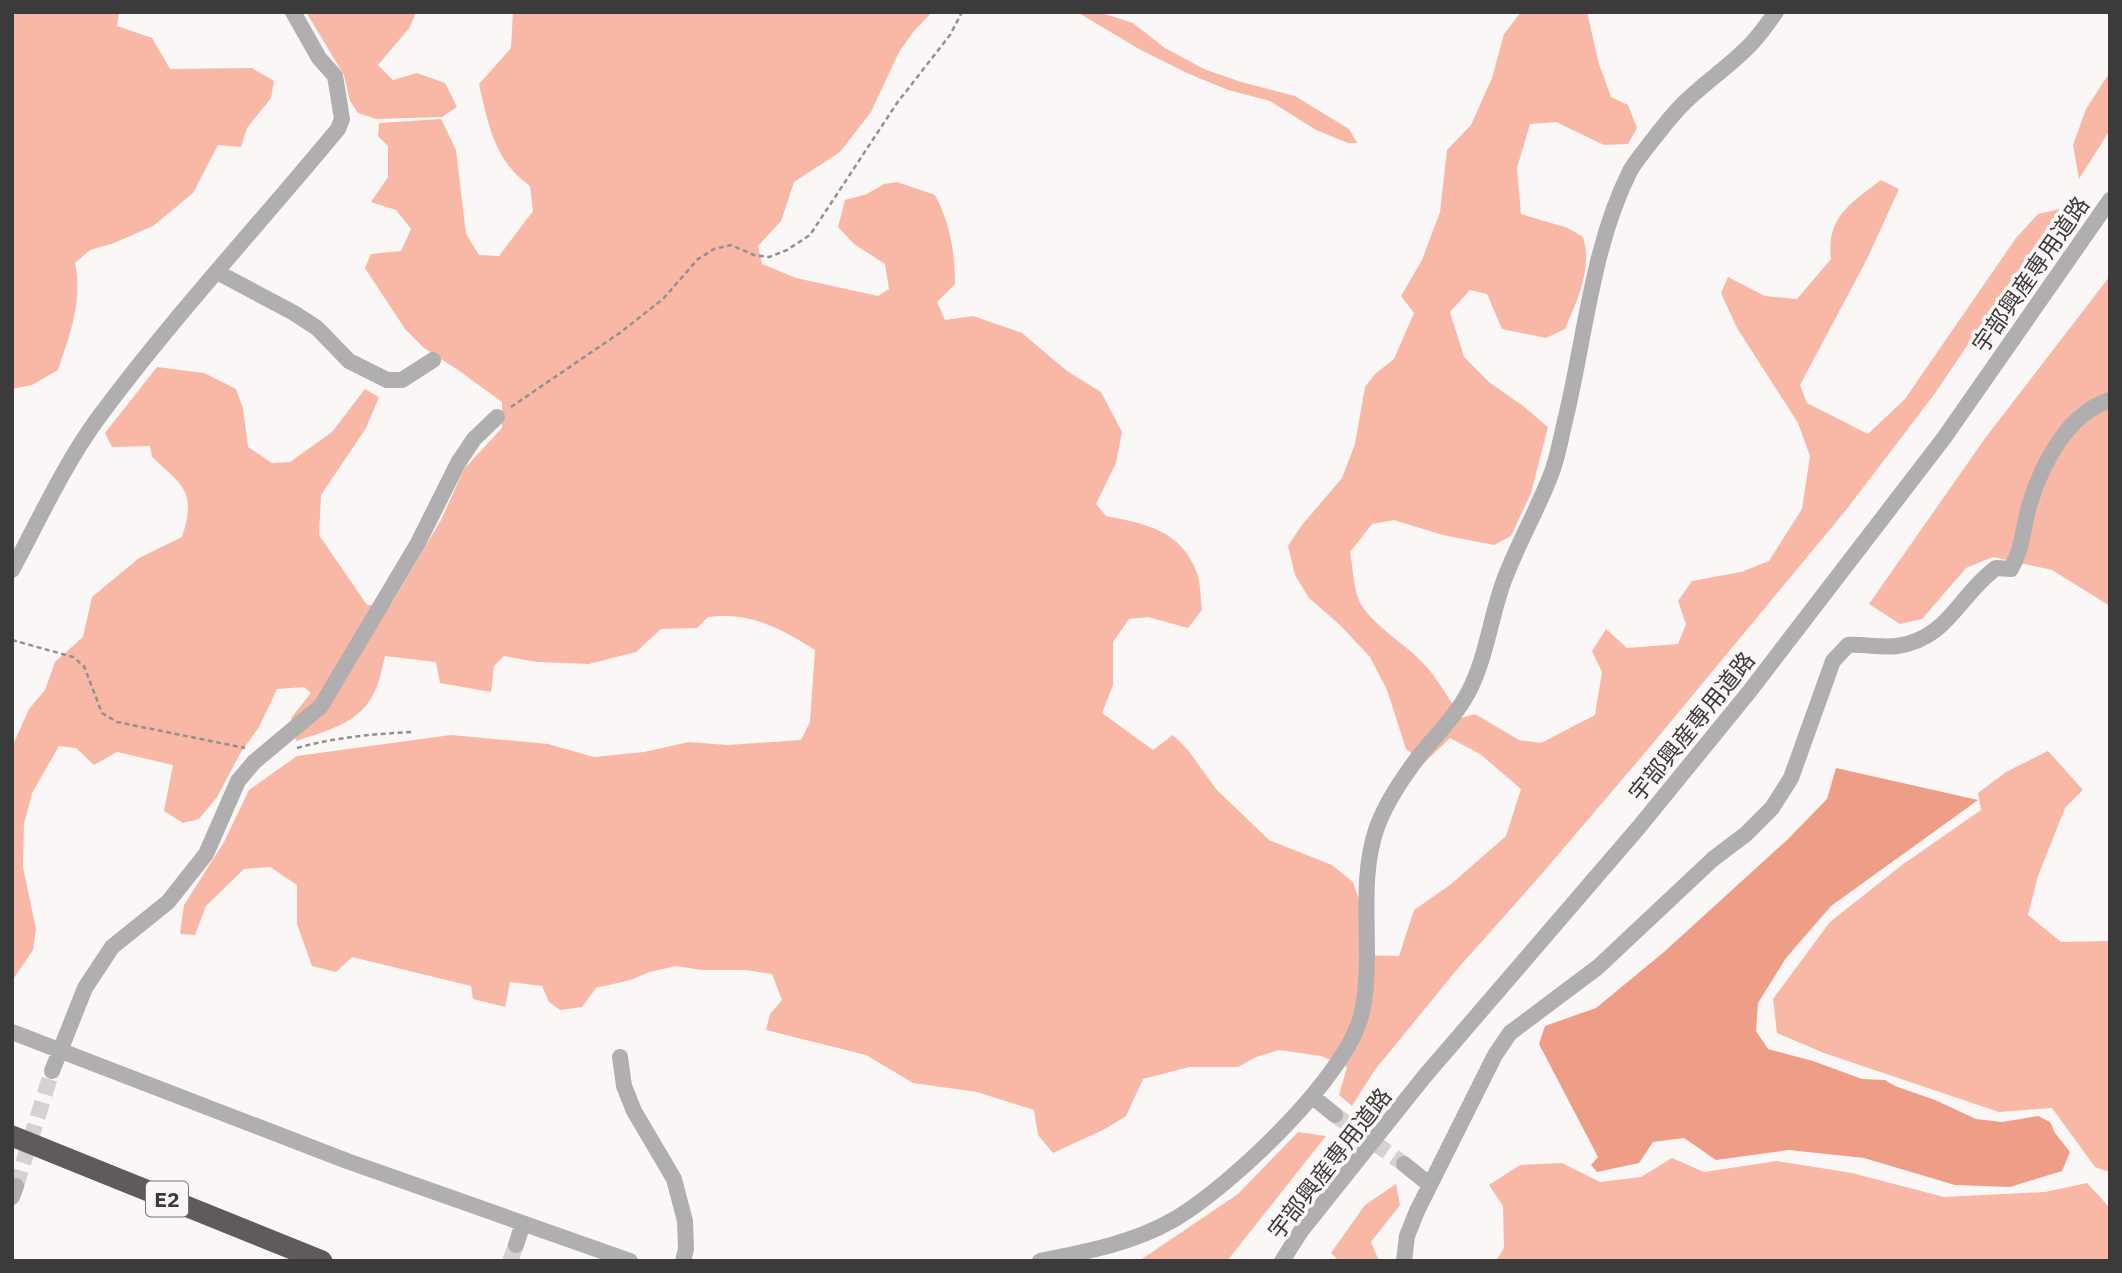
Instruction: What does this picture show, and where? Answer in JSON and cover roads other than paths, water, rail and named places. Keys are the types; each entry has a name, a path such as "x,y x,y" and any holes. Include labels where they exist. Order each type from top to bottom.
{"highway":[{"name":"E2","path":"12,1136 323,1261"}],"street":[{"path":"12,570 95,422 331,138 342,119 335,76 319,58 293,12"},
{"path":"1041,1261 1098,1249 1136,1237 1172,1221 1230,1178 1313,1097 1332,1074 1362,1016 1367,982 1367,877 1371,846 1390,798 1420,755 1452,718 1468,692 1484,655 1502,585 1552,475 1603,242 1627,177 1632,167 1683,104 1750,45 1776,12"},
{"name":"宇部興産専用道路","path":"1282,1261 1301,1231 1424,1077 1639,827 1749,692 1944,438 2110,200"},
{"path":"217,272 294,313 317,328 349,360 387,380 401,380 433,360"},
{"path":"1404,1261 1407,1236 1430,1185 1495,1055 1510,1033 1598,967 1713,859 1746,834 1772,808 1791,778 1833,661 1848,645 1893,647 1931,636 1946,622 1979,580 1996,568 2011,569 2019,554 2029,504 2044,467 2063,437 2087,410 2110,400"},
{"path":"52,1071 85,988 112,947 168,902 206,854 238,781 264,752 293,732 321,706 418,543 457,463 474,439 497,417"},
{"path":"12,1032 347,1161 630,1261"},
{"path":"620,1057 624,1086 634,1111 674,1179 685,1221 686,1249 683,1261"},
{"path":"1313,1097 1335,1115"},
{"path":"1404,1164 1430,1185"},
{"path":"516,1245 523,1223"}],"tunnel":[{"path":"16,1186 52,1071"},
{"path":"1335,1115 1404,1164"},
{"path":"510,1261 516,1245"}]}
